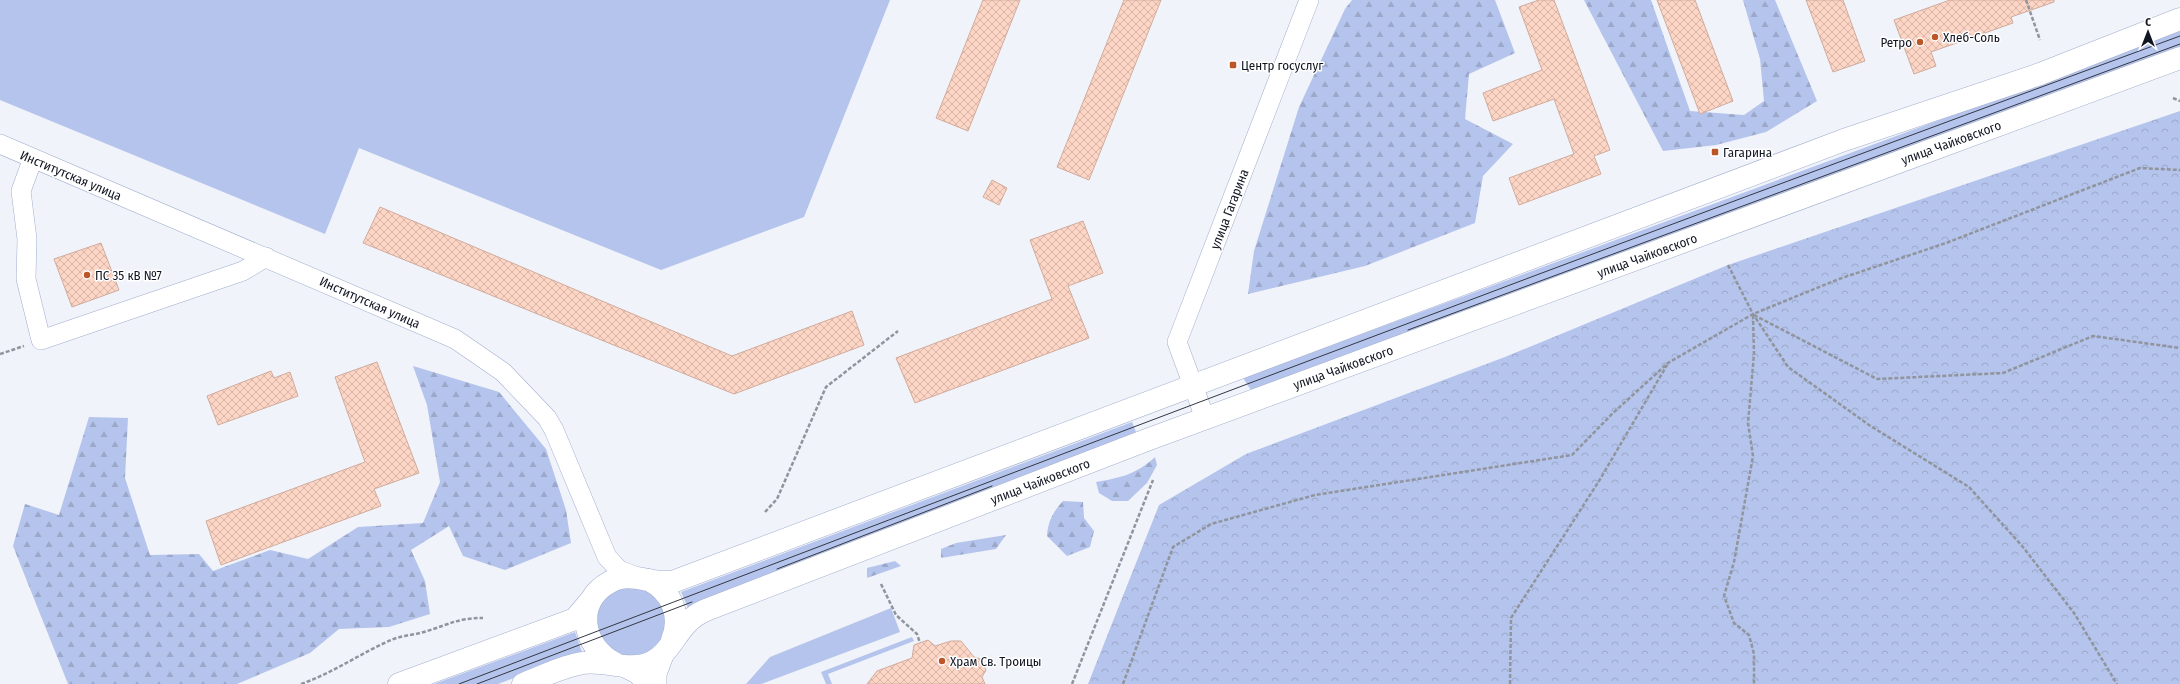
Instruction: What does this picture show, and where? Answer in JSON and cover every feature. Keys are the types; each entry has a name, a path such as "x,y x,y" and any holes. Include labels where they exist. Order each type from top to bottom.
{"main road":[{"path":"1192,386 1844,140 2040,74 2180,19"},
{"name":"улица Чайковского","path":"523,684 584,662 634,667 646,664 657,659 668,648 689,620 706,610 1205,418 2180,58"},
{"name":"Институтская улица","path":"399,684 575,619 590,606 601,588 611,581 623,577 642,578 663,582 675,580 1192,386"},
{"path":"642,578 664,590 671,599 675,610 676,628 668,648"},
{"path":"590,606 587,633 592,644 600,654 618,665"}],"street":[{"name":"улица Гагарина","path":"1205,418 1177,342 1309,0"},
{"name":"Институтская улица","path":"0,144 455,339 503,372 547,418 554,430 600,543 616,568 642,578"},
{"path":"33,158 22,191 27,239 26,279 41,340 243,271 266,257"},
{"path":"590,606 602,574 603,558 600,543"},
{"path":"657,684 657,674 668,648"},
{"path":"618,665 637,674 646,684"}],"path":[{"path":"2026,0 2040,40"},
{"path":"2173,98 2180,101"},
{"path":"1123,684 1173,547 1211,524 1316,495 1572,455 1613,413 1668,363 1753,314 1839,279 1946,243 2140,168 2180,170"},
{"path":"1728,265 1753,314 1788,368 1869,425 1969,487 2023,547 2074,613 2116,684"},
{"path":"1753,314 1877,379 2002,373 2093,336 2180,348"},
{"path":"1753,314 1754,354 1748,423 1753,456 1734,562 1724,596 1734,623 1749,635 1754,654 1754,684"},
{"path":"765,512 777,499 826,386 898,331"},
{"path":"0,354 41,340"},
{"path":"1510,684 1512,618 1599,481 1668,363"},
{"path":"1072,684 1153,480"},
{"path":"881,584 896,615 917,634 920,643"},
{"path":"301,684 321,677 364,652 394,638 428,631 463,618 483,618"}],"green space":[{"path":"0,0 890,0 804,217 661,270 359,148 325,234 0,100"},
{"path":"1352,0 1495,0 1515,53 1469,74 1465,119 1513,144 1483,176 1475,223 1365,266 1248,294 1254,251 1299,107 1345,9"},
{"path":"1584,0 1651,0 1690,111 1744,115 1764,101 1760,59 1743,0 1775,0 1817,101 1766,132 1716,145 1663,151"},
{"path":"2180,31 2180,49 1253,393 1243,378"},
{"path":"2180,111 2180,684 1088,684 1159,505 1246,454 1505,357 1728,265"},
{"path":"413,366 499,392 546,449 566,510 571,543 505,570 463,556 449,526 411,550 425,581 430,614 389,627 339,629 310,653 237,684 68,684 13,546 25,504 59,515 89,417 128,418 125,478 150,555 199,554 213,571 270,550 308,559 358,527 423,523 440,482 427,405"},
{"path":"1132,422 1138,437 688,608 681,592"},
{"path":"1155,457 1157,465 1147,483 1128,501 1112,501 1099,493 1096,482 1113,479 1128,474 1142,468"},
{"path":"1063,501 1083,502 1084,518 1094,531 1090,547 1067,556 1047,536 1052,517 1056,509"},
{"path":"1006,535 996,549 941,558 941,549 956,543"},
{"path":"895,561 901,566 867,578 867,568"},
{"path":"627,581 667,601 664,645 629,662 596,641 599,597"},
{"path":"891,608 900,632 761,684 746,684 770,657"},
{"path":"575,632 582,652 498,684 434,684"},
{"path":"912,637 914,641 828,674 832,684 826,684 821,672"}],"building":[{"path":"983,0 1020,0 968,131 936,118"},
{"path":"1124,0 1161,0 1089,180 1057,167"},
{"path":"1539,0 1554,0 1610,150 1594,156 1601,174 1519,205 1509,178 1574,154 1554,99 1493,121 1483,93 1542,70 1519,7"},
{"path":"1657,0 1695,0 1733,101 1700,114"},
{"path":"1806,0 1843,0 1865,61 1833,72"},
{"path":"1950,0 2054,0 2054,2 2011,17 2013,23 1931,52 1936,66 1914,74 1894,20"},
{"path":"992,180 1007,188 999,205 983,197"},
{"path":"380,207 732,356 852,311 864,345 734,394 363,243"},
{"path":"1083,221 1103,273 1068,286 1089,338 915,403 896,358 1052,299 1030,240"},
{"name":"ПС 35 кВ №7","path":"101,243 119,290 72,307 54,259"},
{"path":"377,362 419,473 374,489 381,506 221,565 206,521 365,462 335,377"},
{"path":"271,371 274,378 290,372 298,396 218,425 207,396"},
{"name":"Храм Св. Троицы","path":"928,640 935,646 951,641 961,641 974,657 981,659 986,670 982,677 985,684 867,684 877,671 912,658 914,645"}],"tram line":[{"path":"459,684 1749,195 2180,36"},
{"path":"1408,330 2180,44"},
{"path":"777,569 992,486"},
{"path":"477,684 692,602"}],"place":[{"name":"Хлеб-Соль","path":"1935,37"},
{"name":"Ретро","path":"1920,42"},
{"name":"Центр госуслуг","path":"1233,65"},
{"name":"Гагарина","path":"1715,152"},
{"name":"ПС 35 кВ №7","path":"87,275"},
{"name":"Храм Св. Троицы","path":"942,661"}]}
